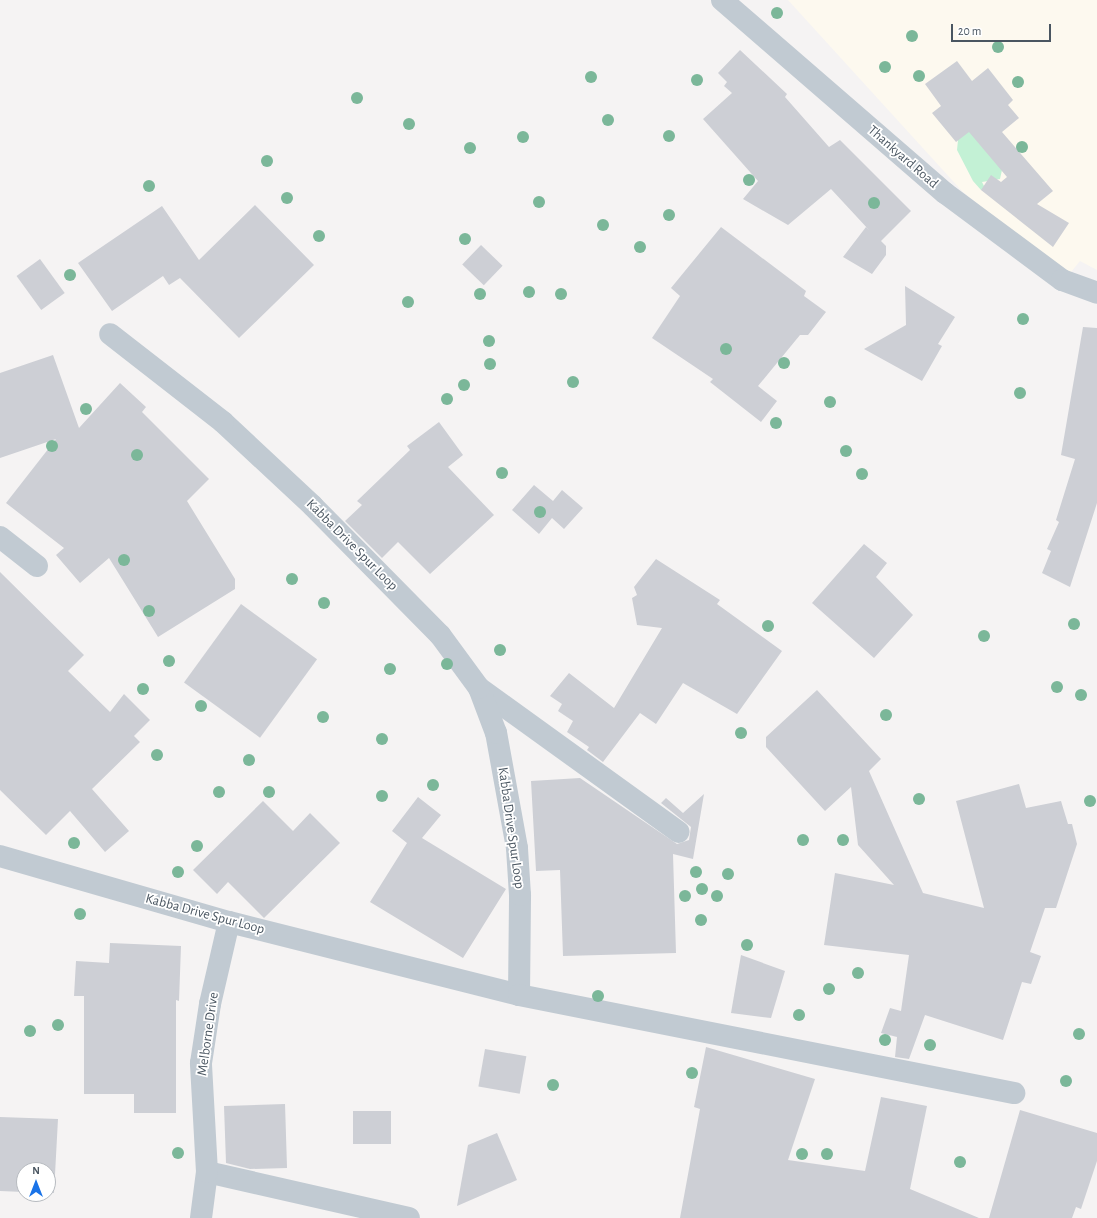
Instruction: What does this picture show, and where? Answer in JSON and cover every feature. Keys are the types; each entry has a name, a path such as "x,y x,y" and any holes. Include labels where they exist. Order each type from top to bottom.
{"street":[{"name":"Thankyard Road","path":"722,0 945,192 1062,280 1097,293"},
{"name":"Kabba Drive Spur Loop","path":"0,856 229,922 519,995 520,894 516,848 496,733 479,688 440,635 313,506 223,422 110,334"},
{"path":"0,537 37,566"},
{"path":"479,688 679,832"},
{"name":"Melborne Drive","path":"201,1218 207,1172 201,1063 210,1004 229,922"},
{"path":"519,995 1014,1093"},
{"path":"207,1172 409,1218"}],"shaded area":[{"path":"788,0 1097,0 1097,270 1080,261 1067,277 962,191"}],"green space":[{"path":"982,116 1004,161 1000,179 982,182 986,190 981,190 973,181 957,150 959,130"}],"building":[{"path":"740,50 787,94 785,97 829,147 840,140 911,211 881,241 886,246 886,255 872,274 843,257 866,227 869,230 831,189 788,225 743,199 758,181 703,119 732,93 724,86 727,82 718,73"},
{"path":"957,61 972,81 988,68 1013,100 1008,105 1019,118 1002,132 1053,191 1037,204 1069,223 1053,247 981,190 991,175 1001,182 1007,177 969,132 956,142 932,113 941,106 925,84"},
{"path":"255,205 314,265 239,338 180,278 169,285 163,276 112,311 78,263 162,206 199,260"},
{"path":"721,227 806,291 804,296 826,312 808,335 800,335 758,386 777,401 761,422 710,382 713,379 652,338 680,296 671,288"},
{"path":"481,245 503,266 484,285 462,264"},
{"path":"40,259 65,293 41,310 17,276"},
{"path":"905,286 955,317 938,344 942,346 922,381 864,349 906,325"},
{"path":"1083,327 1097,328 1097,503 1070,587 1042,573 1051,551 1047,549 1059,522 1056,520 1075,459 1061,455"},
{"path":"53,355 79,428 120,383 146,407 142,412 209,479 187,501 235,579 235,589 158,637 109,558 80,583 56,555 64,548 6,503 56,439 0,458 0,373"},
{"path":"439,422 463,455 448,467 494,515 430,574 398,542 382,558 345,521 362,505 357,501 410,450 407,446"},
{"path":"534,485 553,501 562,490 583,508 564,529 552,518 539,534 512,510"},
{"path":"864,544 887,563 876,577 913,615 874,658 812,603"},
{"path":"656,559 720,600 717,604 782,651 737,714 683,683 656,724 640,713 603,762 587,750 589,747 567,732 573,721 558,711 562,704 550,696 569,673 614,708 662,628 637,625 632,598 637,595 634,587"},
{"path":"0,572 84,655 68,671 110,712 124,694 150,720 134,736 140,742 92,789 129,831 105,852 70,811 46,835 0,790"},
{"path":"241,604 317,659 260,738 184,682"},
{"path":"817,690 881,759 869,771 923,893 984,908 956,801 1019,784 1026,808 1061,801 1068,824 1072,824 1077,844 1056,908 1045,908 1030,952 1041,956 1031,984 1022,982 1003,1040 925,1015 909,1059 895,1057 897,1037 881,1033 890,1008 901,1011 909,955 824,945 835,873 894,885 858,845 851,787 825,811 766,747 766,737"},
{"path":"580,778 677,844 689,840 691,827 661,803 666,798 683,813 704,794 693,859 673,854 676,953 563,956 560,870 536,871 531,781"},
{"path":"418,797 441,815 422,838 506,889 463,958 370,902 407,843 392,831"},
{"path":"263,801 293,831 310,813 340,843 264,918 228,882 217,894 193,870"},
{"path":"110,943 181,946 179,1001 176,1000 176,1113 134,1113 134,1094 84,1094 84,996 74,996 76,961 109,963"},
{"path":"741,955 785,971 771,1018 731,1013"},
{"path":"706,1047 815,1079 788,1160 865,1171 881,1097 927,1106 910,1189 979,1218 680,1218 700,1109 694,1107"},
{"path":"485,1049 526,1056 520,1094 478,1086"},
{"path":"285,1104 287,1168 250,1169 226,1163 224,1106"},
{"path":"1020,1110 1097,1133 1097,1161 1081,1209 1076,1207 1072,1218 989,1218"},
{"path":"353,1111 391,1111 391,1144 353,1144"},
{"path":"0,1117 58,1119 56,1162 16,1162 16,1192 0,1191"},
{"path":"497,1133 517,1180 457,1206 468,1145"}]}
